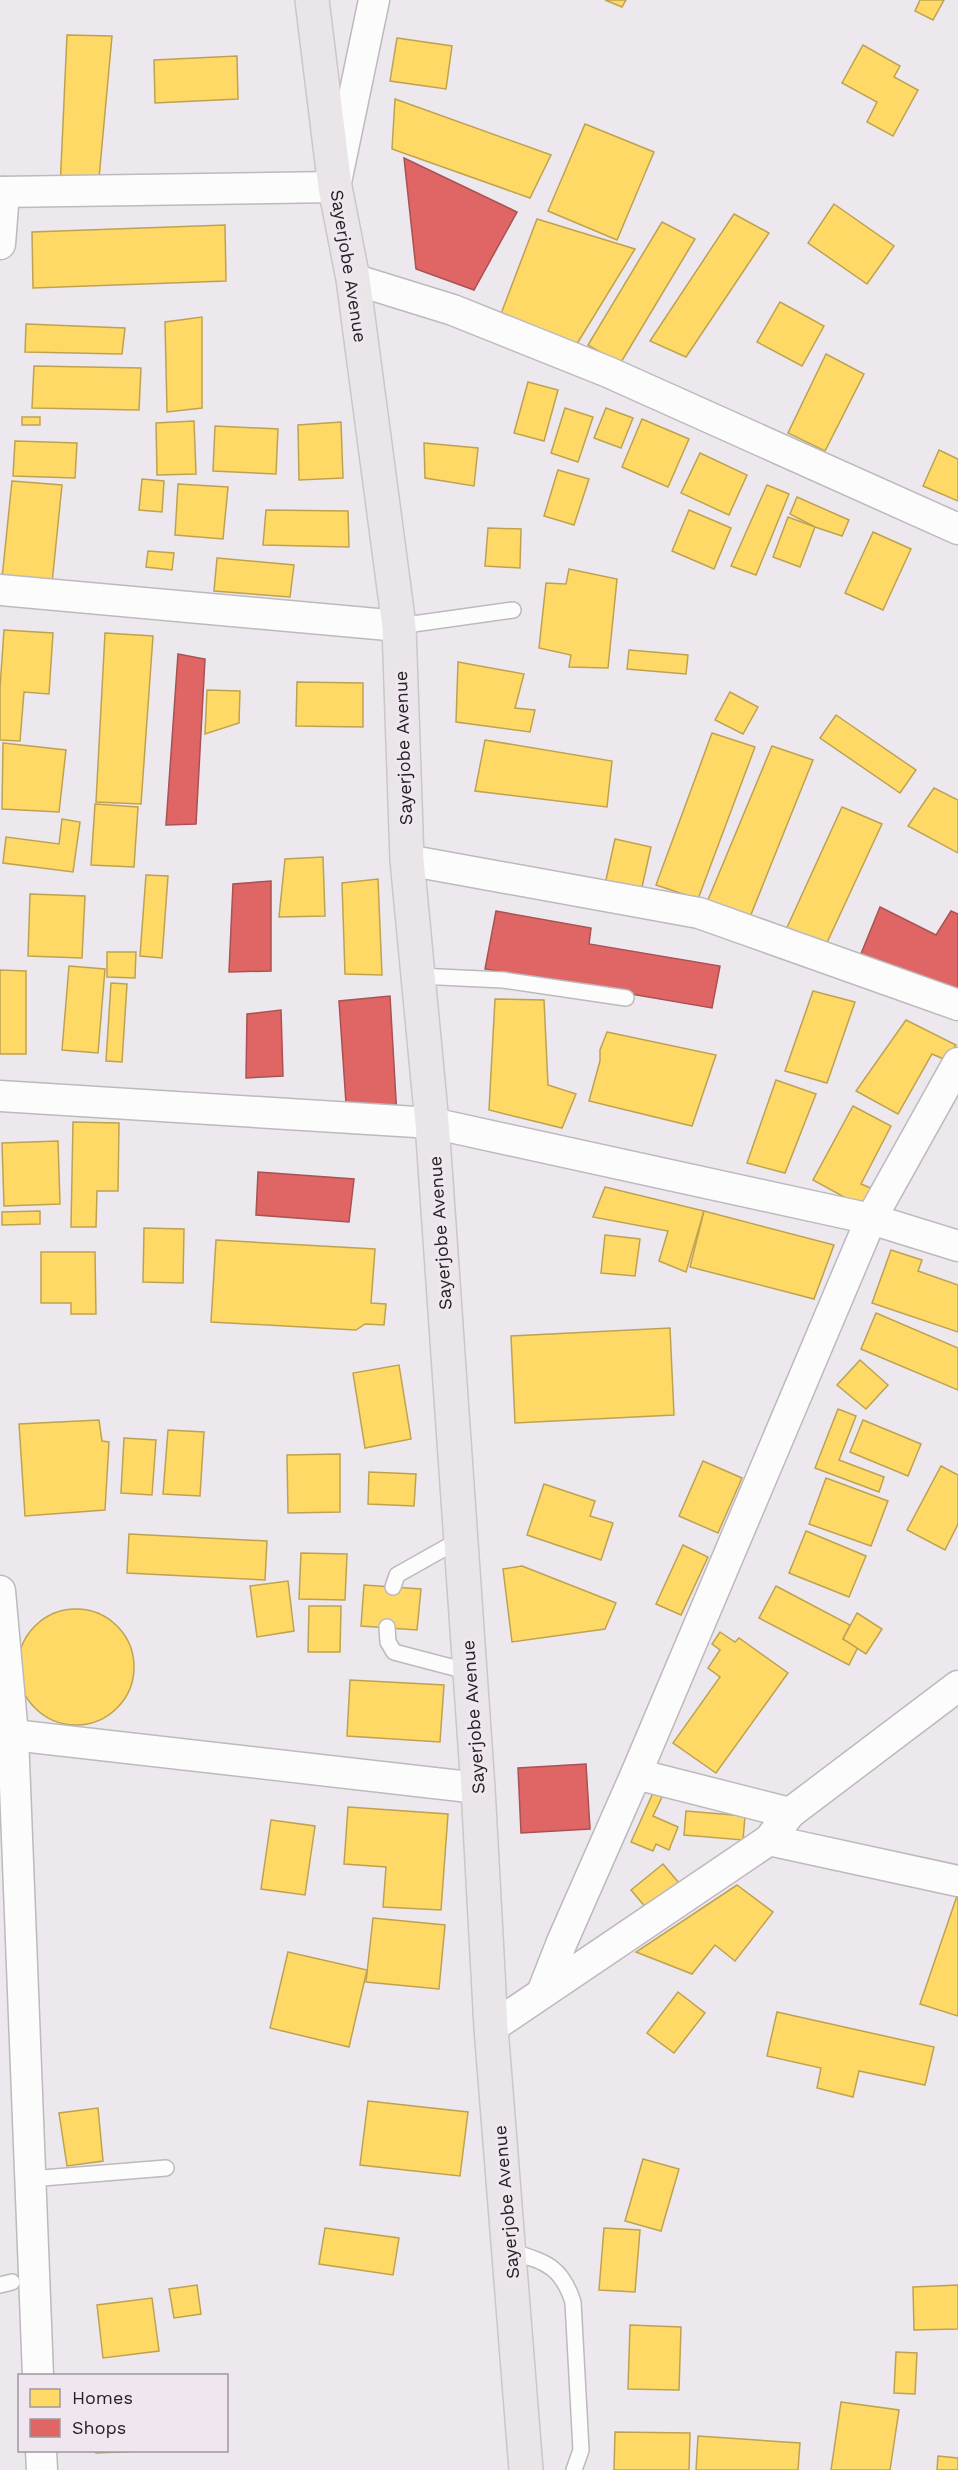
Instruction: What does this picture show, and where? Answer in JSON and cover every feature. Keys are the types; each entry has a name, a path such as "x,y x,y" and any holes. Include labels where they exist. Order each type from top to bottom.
{"main road":[{"name":"Sayerjobe Avenue","path":"312,0 335,187 353,279 399,626 407,860 432,1124 478,1788 491,2028 526,2470"}],"street":[{"path":"0,244 2,192 335,187 374,0"},
{"path":"353,279 453,310 608,372 958,529"},
{"path":"0,590 399,626"},
{"path":"407,860 699,913 958,1005"},
{"path":"542,1993 871,1219 958,1063"},
{"path":"0,1096 432,1124 871,1219 958,1246"},
{"path":"0,1591 38,2374"},
{"path":"491,2028 769,1840 790,1814 958,1686"},
{"path":"6,1737 478,1788"},
{"path":"636,1774 790,1814"},
{"path":"769,1840 958,1881"},
{"path":"41,2452 42,2470"}],"lane":[{"path":"399,626 513,610"},
{"path":"418,976 503,980 626,998"},
{"path":"393,1587 397,1575 404,1570 461,1539"},
{"path":"387,1627 388,1642 394,1652 470,1672"},
{"path":"30,2178 166,2168"},
{"path":"510,2251 539,2261 556,2270 567,2284 573,2302 581,2450 574,2470"}],"building: Homes":[{"path":"605,0 626,0 622,7"},
{"path":"920,0 944,0 933,20 915,11"},
{"path":"67,35 112,36 98,189 60,189"},
{"path":"397,38 452,46 446,89 390,81"},
{"path":"863,45 900,66 894,77 918,90 893,136 867,122 877,102 842,83"},
{"path":"237,56 238,99 155,103 154,60"},
{"path":"395,99 551,155 530,198 392,149"},
{"path":"585,124 654,152 617,240 548,211"},
{"path":"834,204 894,246 867,284 808,243"},
{"path":"734,214 769,233 686,357 650,341"},
{"path":"537,219 635,249 575,347 499,319"},
{"path":"662,222 695,239 620,364 588,345"},
{"path":"225,225 226,281 33,288 32,232"},
{"path":"780,302 824,326 802,366 757,342"},
{"path":"202,317 202,408 167,412 165,322"},
{"path":"26,324 125,328 122,354 25,352"},
{"path":"826,354 864,374 825,451 788,433"},
{"path":"34,366 141,368 139,410 32,408"},
{"path":"528,382 558,390 544,441 514,433"},
{"path":"565,408 593,417 578,462 551,453"},
{"path":"606,408 633,418 621,448 594,438"},
{"path":"22,417 40,417 40,425 22,425"},
{"path":"642,419 689,439 668,487 622,467"},
{"path":"194,421 196,474 157,475 156,423"},
{"path":"341,422 343,478 299,480 298,425"},
{"path":"215,426 278,429 276,474 213,471"},
{"path":"15,441 77,443 75,478 13,476"},
{"path":"424,443 478,448 474,486 425,478"},
{"path":"939,450 958,459 958,501 923,486"},
{"path":"700,453 747,475 729,515 681,493"},
{"path":"558,470 589,479 574,525 544,516"},
{"path":"142,479 164,481 162,512 139,510"},
{"path":"12,481 62,485 51,593 1,588"},
{"path":"178,484 228,487 223,539 175,535"},
{"path":"767,485 789,494 756,575 731,566"},
{"path":"797,497 849,520 842,536 815,527 790,514"},
{"path":"266,510 348,511 349,547 263,545"},
{"path":"689,510 731,528 714,569 672,551"},
{"path":"788,517 815,527 800,567 773,557"},
{"path":"488,528 521,529 520,568 485,566"},
{"path":"873,532 911,549 883,610 845,593"},
{"path":"148,551 174,553 172,570 146,567"},
{"path":"217,558 294,565 290,597 214,591"},
{"path":"569,569 617,579 608,668 569,667 571,655 539,648 546,583 566,584"},
{"path":"4,630 53,633 49,694 24,692 20,741 0,740 0,688"},
{"path":"105,633 153,636 141,804 96,802"},
{"path":"629,650 688,655 686,674 627,669"},
{"path":"458,662 524,674 515,708 535,710 530,732 456,722"},
{"path":"297,682 363,683 363,727 296,726"},
{"path":"207,690 240,691 239,723 205,734"},
{"path":"730,692 758,707 743,734 715,720"},
{"path":"836,715 916,770 900,793 820,738"},
{"path":"712,733 755,747 698,899 656,885"},
{"path":"485,740 612,761 607,807 475,791"},
{"path":"3,743 66,750 59,812 2,809"},
{"path":"772,746 813,760 748,922 705,907"},
{"path":"934,788 958,800 958,853 908,826"},
{"path":"95,804 138,807 134,867 91,865"},
{"path":"842,807 882,824 824,949 784,934"},
{"path":"62,819 80,822 73,872 3,863 6,837 59,844"},
{"path":"615,839 651,847 640,896 604,889"},
{"path":"323,857 325,916 279,917 285,859"},
{"path":"146,875 168,876 162,958 140,956"},
{"path":"378,879 382,975 345,974 342,883"},
{"path":"30,894 85,896 82,958 28,956"},
{"path":"107,952 136,952 135,978 107,977"},
{"path":"69,966 105,969 98,1053 62,1050"},
{"path":"0,970 26,971 26,1054 0,1054"},
{"path":"111,983 127,984 122,1062 106,1061"},
{"path":"813,991 855,1002 827,1083 785,1071"},
{"path":"495,999 544,1000 548,1085 576,1094 562,1128 489,1110"},
{"path":"906,1020 956,1045 946,1060 932,1054 898,1114 856,1091"},
{"path":"607,1032 716,1055 692,1126 589,1101 600,1061 600,1050"},
{"path":"776,1080 816,1094 785,1173 747,1163"},
{"path":"853,1106 891,1126 861,1184 873,1189 864,1208 813,1180"},
{"path":"73,1122 119,1123 118,1191 97,1191 96,1227 71,1227"},
{"path":"58,1141 60,1204 4,1206 2,1143"},
{"path":"605,1187 704,1211 686,1272 659,1261 668,1231 593,1217"},
{"path":"40,1211 40,1224 2,1225 2,1212"},
{"path":"704,1211 834,1245 814,1299 690,1267"},
{"path":"144,1228 184,1229 183,1283 143,1282"},
{"path":"605,1235 640,1239 635,1276 601,1273"},
{"path":"216,1240 375,1249 371,1303 386,1304 384,1325 365,1324 356,1330 211,1322"},
{"path":"891,1250 922,1260 918,1271 958,1285 958,1332 872,1303"},
{"path":"41,1252 95,1252 96,1314 71,1314 71,1303 41,1303"},
{"path":"876,1313 958,1348 958,1390 861,1349"},
{"path":"670,1328 674,1415 515,1423 511,1336"},
{"path":"860,1360 888,1385 866,1409 837,1385"},
{"path":"399,1365 411,1439 365,1448 353,1373"},
{"path":"838,1409 856,1416 839,1460 884,1477 879,1492 815,1468"},
{"path":"99,1420 102,1441 109,1442 105,1510 25,1516 19,1424"},
{"path":"863,1420 921,1444 908,1476 850,1452"},
{"path":"168,1430 204,1432 200,1496 163,1494"},
{"path":"124,1438 156,1440 152,1495 121,1493"},
{"path":"340,1454 340,1512 288,1513 287,1455"},
{"path":"703,1461 742,1478 718,1533 679,1516"},
{"path":"941,1466 958,1475 958,1524 945,1550 907,1530"},
{"path":"369,1472 416,1474 414,1506 368,1504"},
{"path":"826,1478 888,1501 871,1546 809,1524"},
{"path":"544,1484 595,1501 590,1516 613,1523 601,1560 527,1535"},
{"path":"806,1531 866,1556 849,1597 789,1573"},
{"path":"129,1534 267,1541 265,1580 127,1573"},
{"path":"683,1545 708,1557 681,1615 656,1604"},
{"path":"301,1553 347,1554 345,1600 299,1599"},
{"path":"522,1566 616,1603 605,1629 512,1642 503,1569"},
{"path":"288,1581 294,1631 257,1637 250,1586"},
{"path":"364,1585 421,1589 417,1630 361,1626"},
{"path":"776,1586 850,1625 843,1639 858,1647 849,1665 759,1618"},
{"path":"309,1606 341,1606 340,1652 308,1652"},
{"path":"76,1609 98,1614 117,1626 129,1645 134,1667 129,1689 117,1708 98,1720 76,1725 54,1720 35,1708 23,1689 18,1667 23,1645 35,1626 54,1614"},
{"path":"857,1613 882,1629 866,1654 843,1639"},
{"path":"720,1632 735,1642 739,1638 788,1673 716,1773 673,1743 720,1677 708,1668 720,1650 712,1644"},
{"path":"350,1680 444,1685 440,1742 347,1736"},
{"path":"653,1793 662,1797 653,1816 678,1827 669,1850 656,1844 653,1851 631,1842"},
{"path":"348,1807 448,1814 441,1910 383,1907 386,1867 344,1864"},
{"path":"686,1811 745,1816 743,1840 684,1835"},
{"path":"271,1820 315,1826 305,1895 261,1889"},
{"path":"663,1864 679,1883 647,1909 631,1890"},
{"path":"737,1885 773,1912 735,1961 715,1945 692,1974 636,1952"},
{"path":"958,1893 958,2016 920,2004"},
{"path":"373,1918 445,1925 439,1989 366,1982"},
{"path":"288,1952 367,1970 349,2047 270,2028"},
{"path":"678,1992 705,2013 674,2053 647,2033"},
{"path":"777,2012 934,2047 925,2085 859,2071 853,2097 817,2088 821,2068 767,2056"},
{"path":"368,2101 468,2112 460,2176 360,2165"},
{"path":"98,2108 103,2161 67,2166 59,2113"},
{"path":"643,2159 679,2169 661,2231 625,2221"},
{"path":"325,2228 399,2238 393,2275 319,2264"},
{"path":"604,2228 640,2230 635,2292 599,2290"},
{"path":"197,2285 201,2314 174,2318 169,2289"},
{"path":"958,2285 958,2329 914,2330 913,2287"},
{"path":"152,2298 159,2351 103,2358 97,2305"},
{"path":"630,2325 681,2327 679,2390 628,2389"},
{"path":"896,2352 917,2353 915,2394 894,2393"},
{"path":"841,2402 899,2410 890,2470 831,2470"},
{"path":"615,2432 690,2433 689,2470 614,2470"},
{"path":"698,2436 800,2443 798,2470 696,2470"},
{"path":"938,2456 958,2458 958,2470 937,2470"}],"building: Shops":[{"path":"404,158 517,212 474,290 416,269"},
{"path":"178,654 205,659 196,824 166,825"},
{"path":"271,881 271,971 229,972 233,884"},
{"path":"880,907 936,935 951,911 958,914 958,1002 858,961"},
{"path":"496,911 591,928 589,944 720,966 712,1008 485,969"},
{"path":"390,996 397,1117 347,1118 339,1001"},
{"path":"281,1010 283,1076 246,1078 247,1014"},
{"path":"258,1172 354,1179 349,1222 256,1215"},
{"path":"586,1764 590,1829 521,1833 518,1768"}]}
